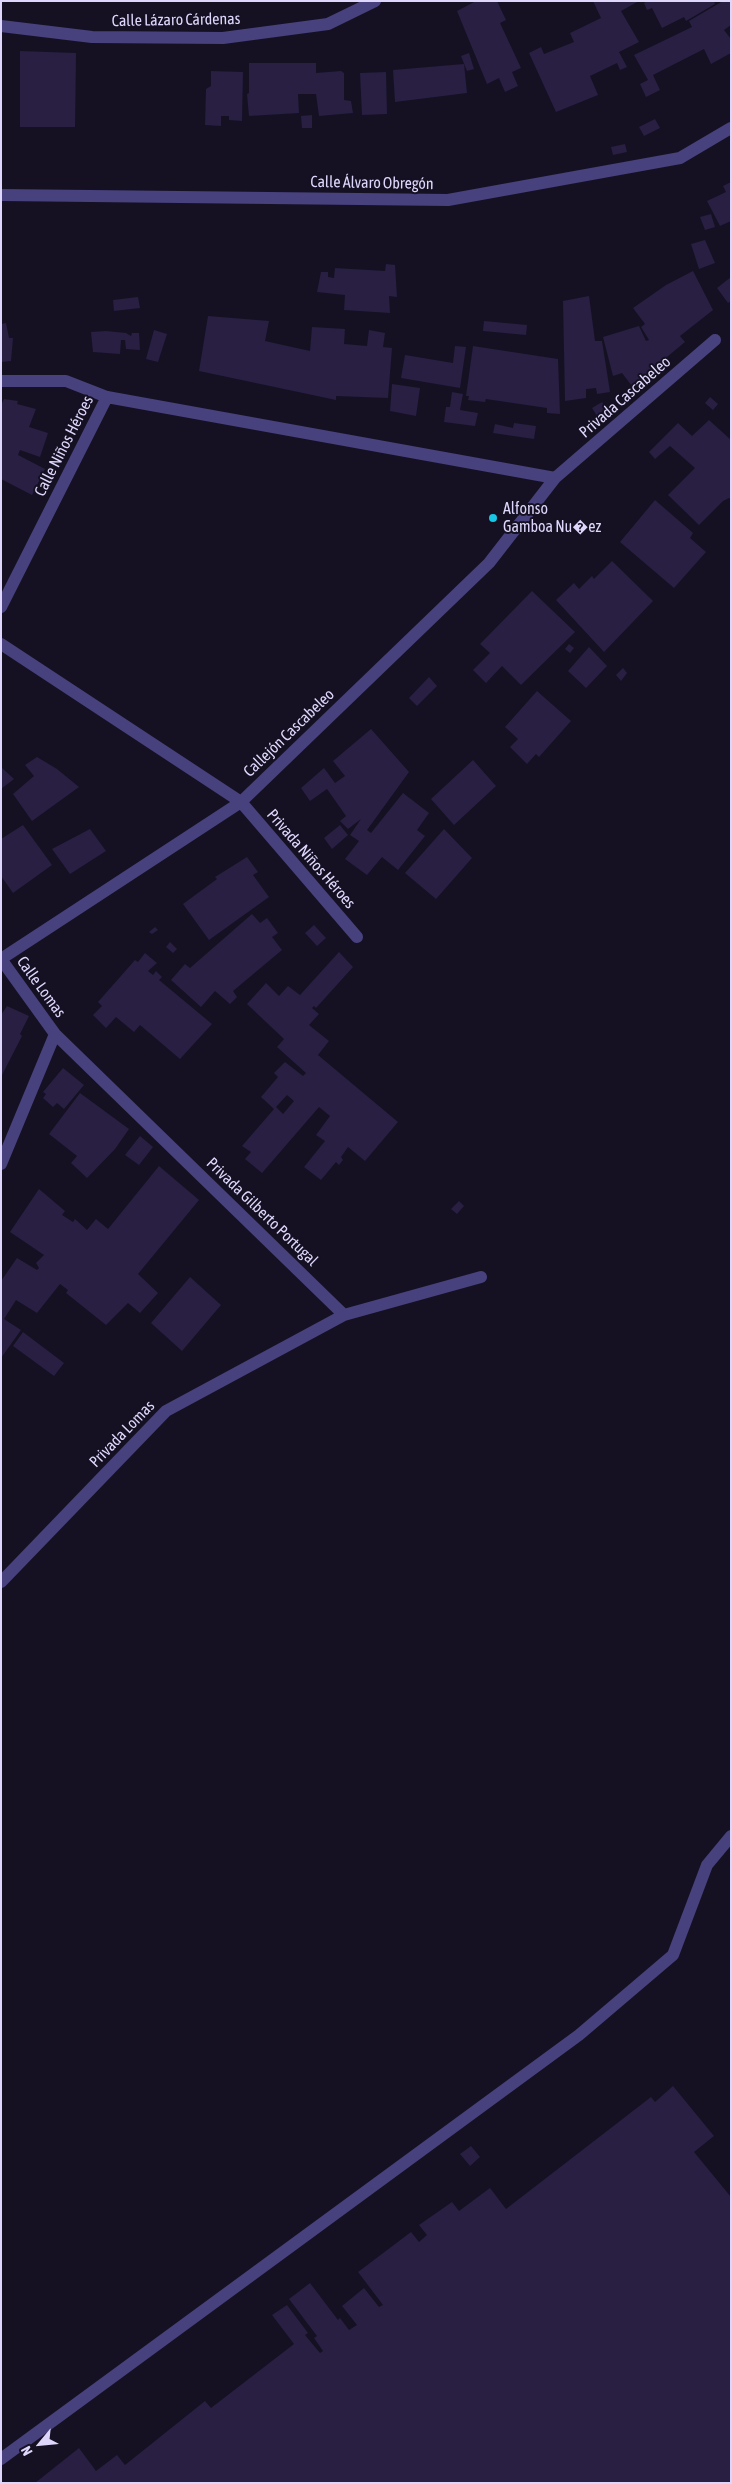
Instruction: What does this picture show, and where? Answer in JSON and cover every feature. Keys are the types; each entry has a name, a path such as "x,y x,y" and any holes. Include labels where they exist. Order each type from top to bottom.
{"street":[{"name":"Calle Lázaro Cárdenas","path":"1,26 92,37 223,38 328,24 375,1"},
{"name":"Calle Álvaro Obregón","path":"1,195 448,200 680,158 731,128"},
{"name":"Privada Cascabeleo","path":"555,478 715,340"},
{"name":"Calle Niños Héroes","path":"1,381 66,381 106,397 1,607"},
{"path":"106,397 555,478"},
{"name":"Callejón Cascabeleo","path":"1,959 241,802 489,563 555,478"},
{"path":"1,644 241,802"},
{"name":"Privada Niños Héroes","path":"241,802 357,937"},
{"name":"Calle Lomas","path":"1,959 55,1034"},
{"path":"1,1164 55,1034"},
{"name":"Privada Gilberto Portugal","path":"55,1034 344,1315"},
{"path":"344,1315 481,1277"},
{"name":"Privada Lomas","path":"1,1582 166,1411 344,1315"},
{"path":"1,2459 579,2035 673,1955 707,1865 731,1836"}],"building":[{"path":"476,1 497,1 506,20 500,23 521,68 512,72 518,86 505,92 499,78 487,84 457,11"},
{"path":"593,1 639,1 621,11 639,42 619,52 627,67 620,70 617,63 590,76 598,95 556,112 529,53 541,47 544,54 574,42 570,33 601,18"},
{"path":"647,1 714,1 715,4 686,21 684,17 662,28 652,8 647,10 644,3"},
{"path":"723,1 731,1 731,25 724,30 731,39 731,53 711,64 704,49 653,75 660,90 646,97 640,84 648,80 634,55 692,27 689,21"},
{"path":"20,51 76,53 75,127 20,127"},
{"path":"469,53 474,69 467,71 461,56"},
{"path":"249,63 316,63 316,73 341,71 344,73 344,100 351,101 353,113 319,116 316,94 298,94 299,113 249,116 247,94 249,93"},
{"path":"464,64 467,93 395,102 393,70"},
{"path":"211,71 243,72 242,121 229,120 229,116 221,116 221,126 205,125 206,89 211,86"},
{"path":"386,72 387,114 362,115 360,73"},
{"path":"312,115 312,128 302,128 301,116"},
{"path":"655,119 660,128 644,136 639,127"},
{"path":"625,144 627,152 613,155 611,147"},
{"path":"731,182 731,221 720,226 707,201 726,192 723,186"},
{"path":"711,214 715,227 705,230 700,217"},
{"path":"705,240 715,263 699,269 691,244"},
{"path":"386,264 395,265 397,297 389,296 390,313 344,310 345,295 317,292 321,272 328,272 328,277 334,278 335,268 385,271"},
{"path":"693,271 713,310 680,336 685,342 632,386 622,373 613,376 603,337 639,326 646,341 649,340 641,327 645,324 633,308 666,285"},
{"path":"731,277 731,301 728,303 717,288"},
{"path":"589,296 595,341 602,341 610,392 597,394 596,388 586,389 586,398 565,401 563,301"},
{"path":"138,297 140,308 114,311 113,300"},
{"path":"208,316 269,321 265,341 310,351 312,327 345,329 344,344 367,346 369,330 385,333 383,347 392,348 388,398 336,396 336,400 199,371"},
{"path":"484,321 527,325 526,335 483,331"},
{"path":"6,323 9,338 13,338 11,361 1,362 1,324"},
{"path":"154,330 167,334 158,362 146,359"},
{"path":"91,332 126,333 131,336 132,333 139,333 140,350 126,349 125,340 121,340 120,354 93,352"},
{"path":"455,346 466,347 460,388 401,378 405,355 453,363"},
{"path":"473,346 558,359 560,414 547,413 547,408 486,399 485,402 468,400 469,396 466,396"},
{"path":"392,384 420,388 416,416 390,411"},
{"path":"452,392 463,394 460,410 478,413 475,426 444,422 446,407 450,407"},
{"path":"710,397 718,404 713,410 705,403"},
{"path":"4,399 18,401 17,404 36,409 29,427 48,433 40,457 20,450 18,455 45,469 32,495 1,479 1,405"},
{"path":"602,402 606,408 597,416 592,408"},
{"path":"709,420 731,440 731,499 723,501 699,525 668,495 695,468 670,446 655,459 649,452 678,423 692,436"},
{"path":"514,423 536,426 534,439 493,433 495,424 513,428"},
{"path":"655,500 693,533 690,538 706,552 674,588 620,542"},
{"path":"612,561 653,601 604,652 556,600 574,583 579,589 592,576 594,579"},
{"path":"532,591 575,632 521,685 502,666 486,683 473,670 490,653 480,644"},
{"path":"569,644 574,648 570,653 565,649"},
{"path":"589,647 607,666 586,688 568,671"},
{"path":"623,668 627,673 621,681 616,675"},
{"path":"429,677 437,686 417,706 409,698"},
{"path":"537,691 571,721 539,757 536,754 527,764 510,747 518,739 505,727"},
{"path":"371,729 409,772 367,830 371,833 403,793 429,813 417,830 425,836 398,870 382,857 367,875 345,859 359,841 350,835 361,819 348,829 340,821 346,816 327,789 310,801 301,788 324,768 335,783 345,776 333,761"},
{"path":"37,757 57,769 79,787 32,821 13,794 34,776 25,765"},
{"path":"473,760 496,786 454,825 431,799"},
{"path":"1,767 14,779 1,789"},
{"path":"23,825 52,865 13,893 1,876 1,839"},
{"path":"340,825 348,835 332,849 324,838"},
{"path":"90,829 106,851 70,874 52,849"},
{"path":"444,829 472,858 436,899 405,873"},
{"path":"247,857 258,872 253,875 269,897 209,940 183,904 217,879 215,877"},
{"path":"252,914 260,923 267,918 278,933 272,937 282,950 233,991 237,997 230,1004 215,991 201,1007 171,980 185,964 190,968"},
{"path":"314,925 326,938 317,946 305,933"},
{"path":"155,927 158,930 152,934 149,932"},
{"path":"170,942 177,949 173,953 166,947"},
{"path":"339,952 353,967 316,1008 314,1006 312,1008 319,1014 309,1025 329,1041 318,1055 398,1122 365,1161 348,1147 341,1157 343,1160 339,1165 336,1162 321,1180 304,1167 325,1141 316,1135 330,1116 319,1107 262,1173 245,1159 251,1152 242,1146 274,1109 261,1097 278,1077 274,1073 285,1062 303,1076 306,1073 277,1047 284,1039 247,1004 266,983 279,996 288,986 300,995","holes":["287,1095 294,1101 283,1114 276,1107"]},
{"path":"145,953 157,963 148,971 153,975 156,971 162,977 159,980 212,1024 180,1059 140,1025 134,1032 116,1017 106,1028 93,1015 102,1006 98,1002 135,960 138,962"},
{"path":"7,1006 29,1016 20,1034 22,1036 1,1077 1,1015"},
{"path":"63,1068 84,1085 64,1109 57,1103 53,1107 43,1098 46,1094 43,1092"},
{"path":"80,1093 129,1129 115,1149 87,1178 71,1163 77,1156 49,1134"},
{"path":"140,1136 153,1147 139,1165 125,1155"},
{"path":"159,1166 199,1200 138,1274 158,1293 140,1313 128,1303 106,1325 66,1293 68,1290 60,1284 37,1313 16,1300 4,1319 21,1330 1,1358 1,1281 17,1258 37,1270 39,1268 36,1263 44,1255 10,1232 39,1189 65,1211 62,1215 73,1222 75,1219 87,1230 96,1219 108,1229"},
{"path":"459,1201 464,1206 457,1214 451,1209"},
{"path":"190,1277 221,1305 182,1351 151,1323"},
{"path":"23,1332 64,1363 54,1376 13,1346"},
{"path":"673,2086 714,2136 694,2152 731,2197 731,2481 728,2483 35,2483 79,2448 96,2471 117,2455 125,2465 205,2401 211,2408 294,2344 272,2315 287,2305 308,2333 305,2335 320,2353 323,2351 314,2338 317,2336 289,2299 310,2283 338,2320 340,2318 349,2330 357,2325 342,2306 364,2288 379,2307 383,2305 358,2272 411,2232 419,2242 427,2235 419,2225 452,2202 459,2211 490,2188 506,2209 651,2097 655,2102"},
{"path":"471,2146 480,2157 470,2166 460,2154"}],"place":[{"name":"Alfonso Gamboa Nu�ez","path":"493,518"}]}
